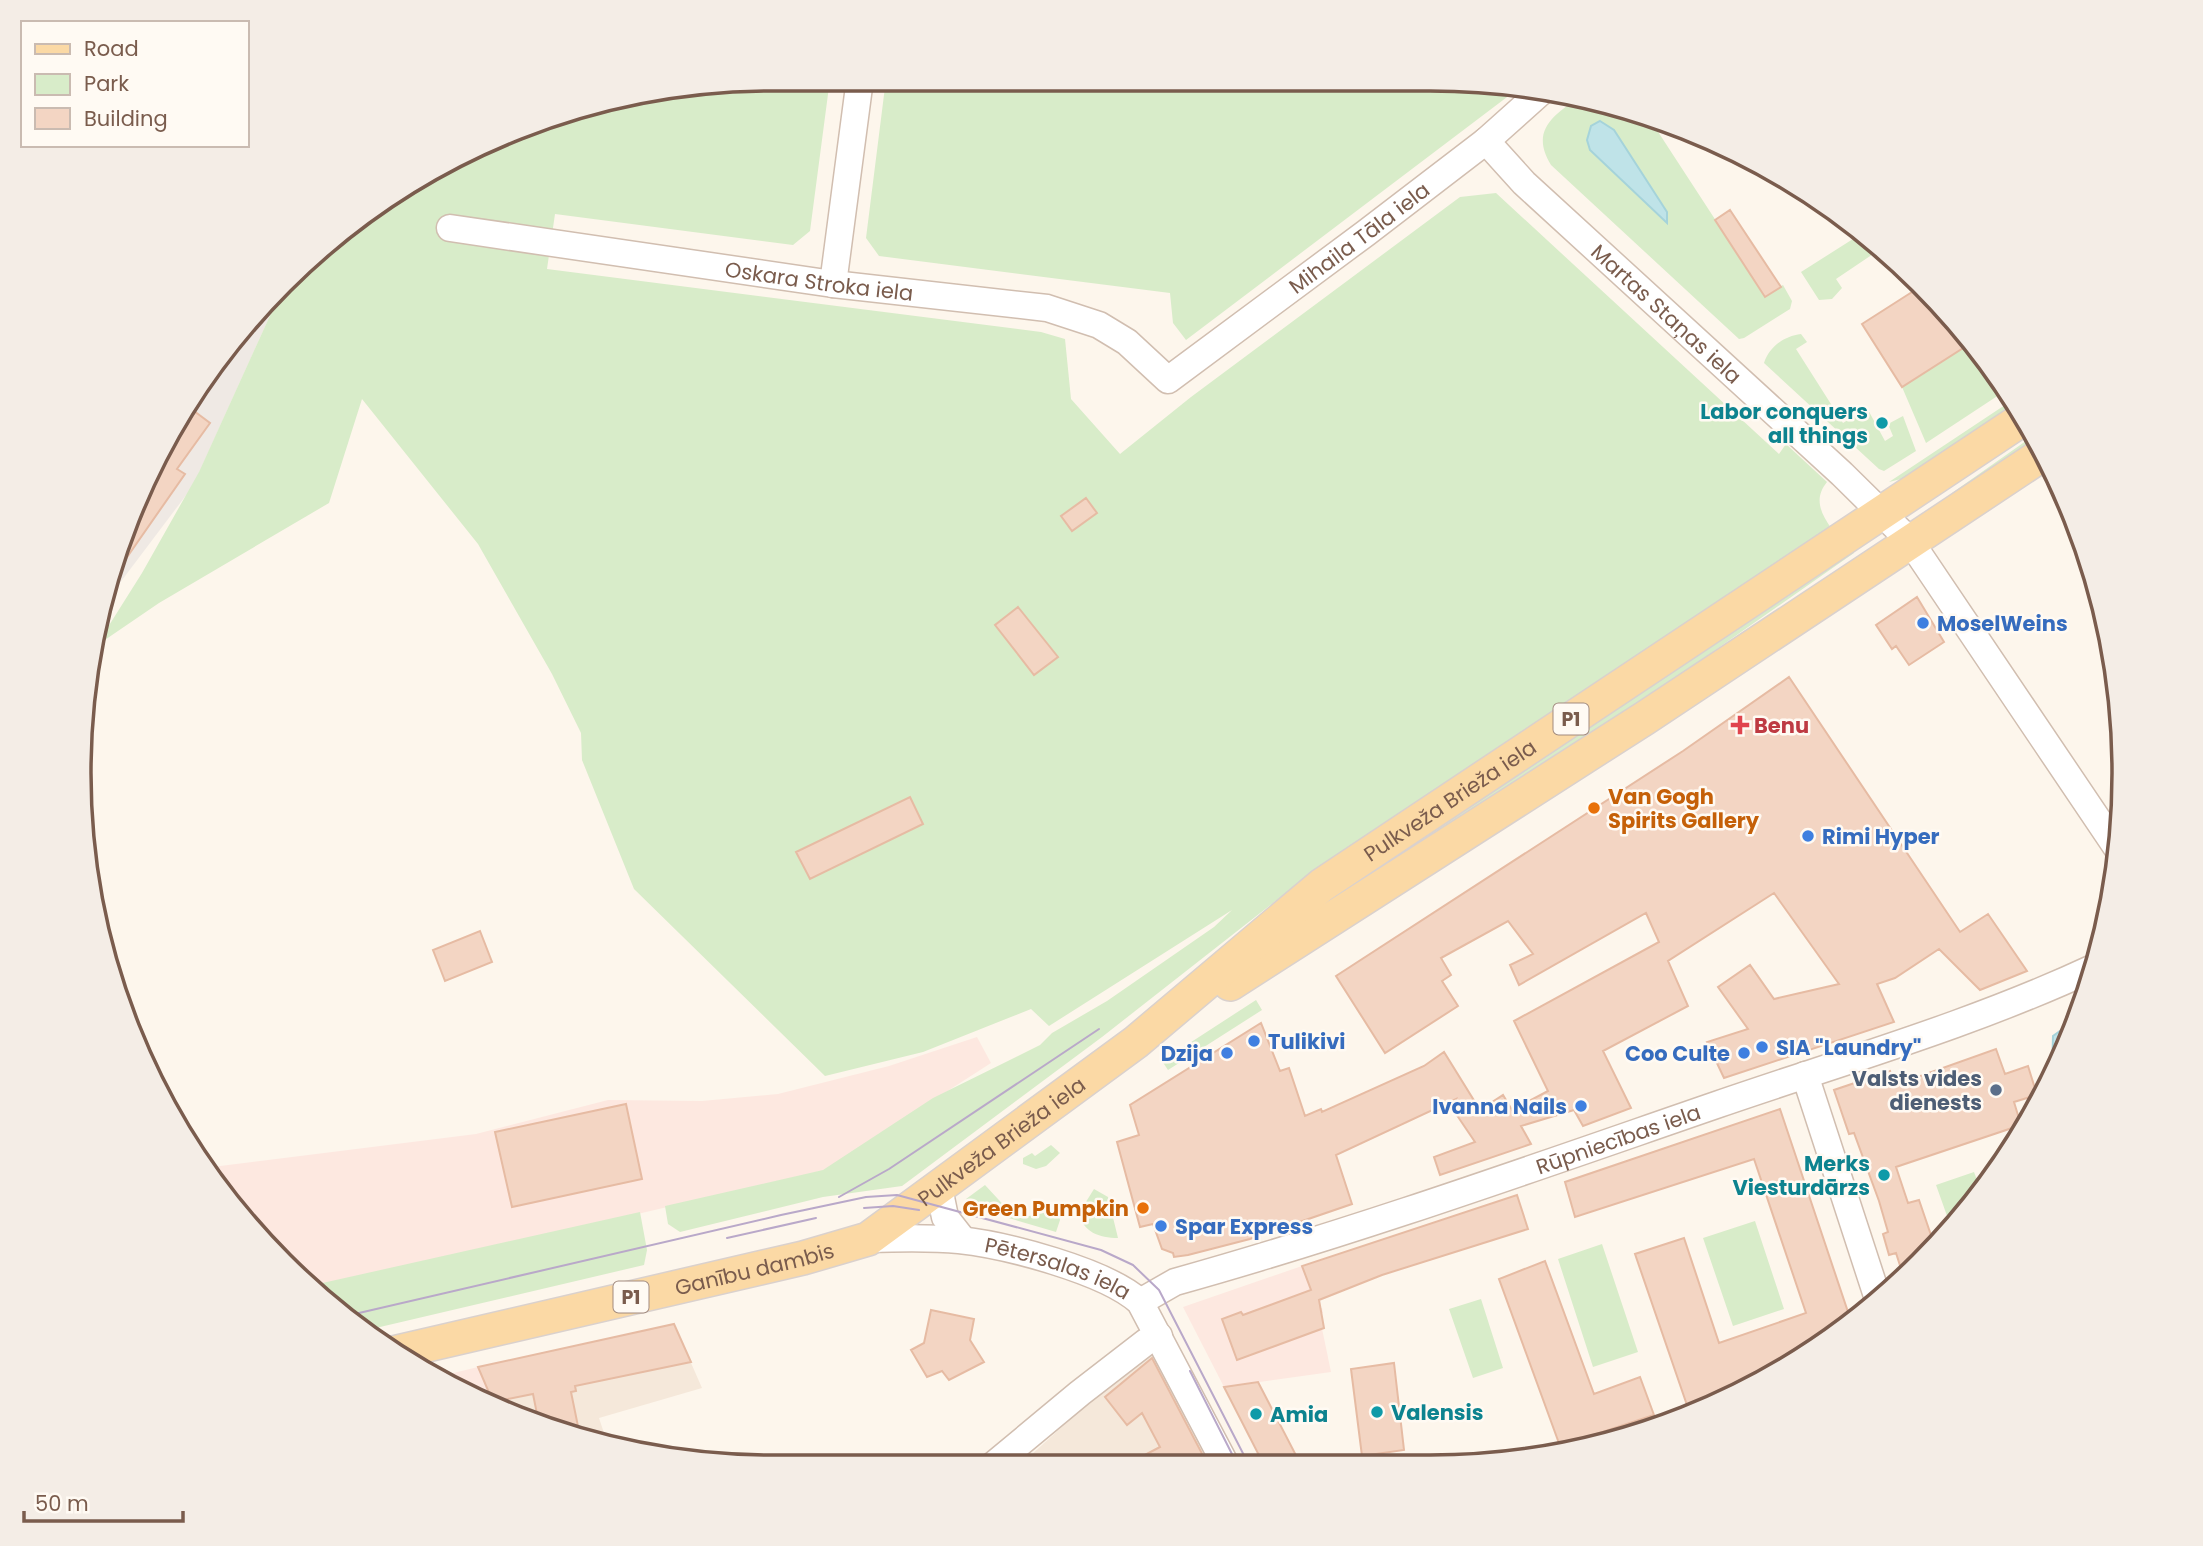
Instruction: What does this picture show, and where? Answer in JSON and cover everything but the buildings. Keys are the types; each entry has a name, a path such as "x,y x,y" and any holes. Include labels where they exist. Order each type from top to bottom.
{"main road":[{"name":"Pulkveža Brieža iela","path":"868,1239 1136,1042 1322,885 2016,424"},
{"name":"Pulkveža Brieža iela","path":"1136,1042 1339,917 2035,459"},
{"path":"1322,885 1315,899 1317,911 1327,917 1339,917"},
{"name":"Ganību dambis","path":"409,1349 803,1258 868,1239"}],"street":[{"path":"833,284 858,91"},
{"name":"Mihaila Tāla iela","path":"1168,380 1486,141 1533,99"},
{"name":"Martas Staņas iela","path":"1486,141 1534,192 1910,541 2109,836"},
{"name":"Oskara Stroka iela","path":"450,228 833,284 1047,308 1072,314 1098,325 1127,342 1168,380"},
{"name":"Rūpniecības iela","path":"1140,1302 1175,1282 1407,1210 1805,1075 1927,1033 2082,972"},
{"path":"1805,1075 1875,1290"},
{"path":"939,1188 945,1217 963,1240"},
{"name":"Pētersalas iela","path":"868,1239 963,1240 1090,1273 1126,1289 1140,1302 1221,1455"},
{"path":"1005,1455 1080,1393 1146,1342 1159,1336"}],"shaded area":[{"path":"272,310 193,486 117,587 143,512 182,432 232,358"},
{"path":"977,1037 991,1063 825,1170 325,1287 260,1223 216,1166 476,1134 608,1100 702,1101 778,1094 889,1066"},
{"path":"1302,1266 1317,1309 1322,1308 1323,1313 1319,1314 1331,1372 1224,1387 1183,1307"},
{"path":"674,1324 702,1388 599,1418 604,1434 554,1419 489,1393 478,1367"},
{"path":"1157,1340 1214,1455 1031,1455"},
{"path":"478,1367 489,1393 471,1385 450,1374"}],"green space":[{"path":"828,91 810,231 793,245 555,214 547,269 1041,332 1065,339 1071,399 1120,454 1191,397 1460,197 1496,193 1779,454 1786,444 1827,482 1821,494 1820,505 1831,528 1629,661 1508,746 1315,870 1102,1037 902,1186 823,1197 680,1232 668,1224 665,1206 823,1170 933,1098 1040,1045 1052,1033 1107,1001 1214,927 1232,910 1049,1026 1031,1009 923,1052 825,1076 634,889 582,760 581,733 552,674 478,544 362,399 329,503 159,603 104,641 106,630 199,472 272,310 323,260 394,206 432,182 512,143 596,114 640,104 728,92"},
{"path":"884,91 1430,91 1509,96 1186,340 1173,323 1170,293 879,256 866,238"},
{"path":"1568,105 1657,130 1765,296 1783,285 1792,301 1790,309 1739,339 1551,165 1545,153 1544,133 1553,117"},
{"path":"1853,239 1873,254 1836,279 1842,288 1832,299 1819,300 1801,272"},
{"path":"1801,334 1807,342 1796,349 1843,423 1867,408 1885,441 1893,436 1888,424 1903,416 1916,451 1884,471 1879,469 1764,363 1778,343"},
{"path":"1963,348 1998,396 1926,443 1902,387"},
{"path":"2004,405 2008,412 1909,477 1889,482"},
{"path":"2026,441 2029,447 1955,495 1952,493"},
{"path":"1851,548 1854,553 1611,723 1345,896 1345,886"},
{"path":"1256,1000 1262,1010 1168,1070 1162,1061"},
{"path":"1051,1145 1060,1153 1046,1166 1036,1169 1023,1164 1023,1158 1032,1153 1035,1156"},
{"path":"1974,1172 1977,1180 1948,1217 1936,1185"},
{"path":"985,1185 1010,1212 1029,1216 1058,1210 1060,1220 1056,1232 975,1208 966,1199"},
{"path":"1094,1189 1108,1197 1118,1238 1093,1233 1081,1220 1079,1213"},
{"path":"640,1212 647,1250 644,1265 377,1328 320,1283"},
{"path":"1755,1221 1784,1309 1733,1326 1703,1238"},
{"path":"1602,1244 1638,1352 1593,1367 1558,1259"},
{"path":"1481,1299 1503,1368 1473,1378 1449,1309"}],"water":[{"path":"1600,121 1614,130 1667,212 1667,223 1590,150 1587,140 1591,126"},
{"path":"2062,1030 2053,1051 2053,1036"}],"tram line":[{"path":"839,1197 889,1169 1099,1029"},
{"path":"357,1313 781,1215 866,1197 897,1195 1101,1250 1133,1265 1159,1290 1244,1455"},
{"path":"864,1208 893,1206 919,1210"},
{"path":"727,1238 816,1218"},
{"path":"1190,1371 1232,1455"}],"place":[{"name":"Labor conquers all things","path":"1882,423"},
{"name":"MoselWeins","path":"1923,623"},
{"name":"Benu","path":"1740,725"},
{"name":"Van Gogh Spirits Gallery","path":"1594,808"},
{"name":"Rimi Hyper","path":"1808,836"},
{"name":"Tulikivi","path":"1254,1041"},
{"name":"SIA \"Laundry\"","path":"1762,1047"},
{"name":"Dzija","path":"1227,1053"},
{"name":"Coo Culte","path":"1744,1053"},
{"name":"Valsts vides dienests","path":"1996,1090"},
{"name":"Ivanna Nails","path":"1581,1106"},
{"name":"Merks Viesturdārzs","path":"1884,1175"},
{"name":"Green Pumpkin","path":"1143,1208"},
{"name":"Spar Express","path":"1161,1226"},
{"name":"Valensis","path":"1377,1412"},
{"name":"Amia","path":"1256,1414"}]}
